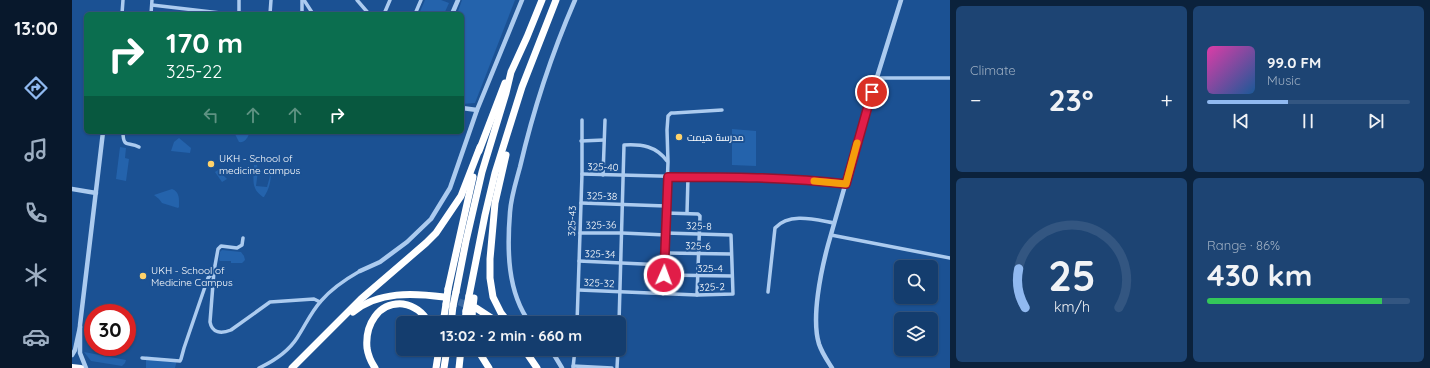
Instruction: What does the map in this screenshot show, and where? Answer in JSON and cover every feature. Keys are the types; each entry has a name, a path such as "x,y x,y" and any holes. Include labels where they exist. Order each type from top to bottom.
{"highway":[{"path":"292,368 362,299 436,233 461,196 501,92 527,37 542,0"},
{"path":"471,316 471,297 495,173 522,87 556,0"},
{"path":"445,316 448,302 456,292 482,172 506,93 510,72"},
{"path":"503,316 492,292 490,278 494,210 497,190 522,87"},
{"path":"450,316 448,289 480,148"},
{"path":"333,328 356,310 370,301 379,298 403,294 425,294 448,302"},
{"path":"375,368 368,350 368,336 374,317 381,309 386,306 397,304 411,306 424,316"},
{"path":"468,316 471,311"},
{"path":"471,311 482,316"},
{"path":"436,356 436,368"},
{"path":"436,368 438,356"},
{"path":"444,368 446,356"},
{"path":"460,368 461,356"},
{"path":"481,356 489,368"},
{"path":"529,356 538,368"},
{"path":"532,356 538,368"},
{"path":"72,366 81,368"}],"street":[{"path":"122,12 123,0"},
{"path":"150,12 152,0"},
{"path":"239,0 239,12"},
{"path":"270,0 270,12"},
{"path":"302,12 303,0"},
{"path":"303,0 312,12"},
{"path":"357,0 367,12"},
{"path":"385,12 390,0"},
{"path":"416,12 421,0"},
{"path":"453,12 458,0"},
{"path":"259,368 278,358 290,347 320,302 343,281 380,262 407,242 431,219 450,188 477,110 522,0"},
{"path":"525,316 514,291 510,270 510,210 529,128 550,66 575,0"},
{"path":"832,368 820,348 816,328 821,277 834,223 876,78 901,0"},
{"path":"152,5 212,12"},
{"path":"876,78 950,78"},
{"path":"464,108 477,110"},
{"path":"663,294 668,177 668,116 671,113 722,110"},
{"name":"325-43","path":"577,316 582,174 582,120"},
{"path":"603,175 604,120"},
{"path":"72,355 75,350 80,325 103,134"},
{"path":"123,134 123,140 125,143 128,145 134,144 139,147"},
{"path":"581,141 604,140"},
{"path":"619,316 624,146 637,144 651,148 662,154 668,162"},
{"name":"325-40","path":"582,174 808,180 846,184"},
{"path":"687,213 688,177"},
{"path":"72,189 96,192"},
{"name":"325-38","path":"580,203 666,206"},
{"path":"666,213 687,213 699,215 700,234 697,295"},
{"path":"768,292 775,228 786,220 807,218 834,223"},
{"name":"325-36","path":"580,233 666,234"},
{"name":"325-8","path":"666,234 732,235 731,254"},
{"path":"831,235 950,258"},
{"path":"243,238 242,245 237,248 219,247 214,271 210,322 211,327 215,331 220,333 231,330 270,302 314,299 320,302"},
{"name":"325-6","path":"665,253 731,254"},
{"path":"731,254 732,276"},
{"name":"325-34","path":"579,261 664,265"},
{"path":"142,358 182,359 184,348 208,278 214,271"},
{"name":"325-4","path":"664,275 732,276"},
{"name":"325-2","path":"620,292 697,295 733,294 732,276"},
{"name":"325-32","path":"578,290 620,292"},
{"path":"80,325 80,354 86,368"},
{"path":"555,356 562,368"},
{"path":"574,356 573,367 612,368"},
{"path":"617,368 618,356"}],"shaded area":[{"path":"425,0 441,0 449,3 445,12 420,12"},
{"path":"462,0 515,0 475,103 464,104 464,12 458,12"},
{"path":"732,129 756,131 756,166 732,165"},
{"path":"235,134 249,134 245,140 239,142"},
{"path":"179,138 191,148 190,153 171,151 174,142"},
{"path":"120,147 126,148 125,158 129,159 126,181 116,179"},
{"path":"254,165 257,165 258,171 256,186 267,187 270,176 268,175 268,172 271,172 271,179 264,197 259,194 254,187"},
{"path":"218,170 227,179 222,182 215,172"},
{"path":"172,189 175,190 178,196 178,208 162,203 154,195"},
{"path":"222,250 241,252 245,260 242,263 220,261 220,252"},
{"path":"87,356 105,356 126,360 122,366 91,361"},
{"path":"146,356 177,360 175,368 146,368"}],"tunnel":[{"path":"449,298 472,307"}],"slow traffic":[{"path":"814,181 846,184 857,143"}],"place":[{"name":"مدرسة هيمت","path":"679,137"},
{"name":"UKH - School of medicine campus","path":"211,164"},
{"name":"UKH - School of Medicine Campus","path":"143,276"}],"route":[{"path":"664,275 668,177 808,180 846,184 872,92"}]}
